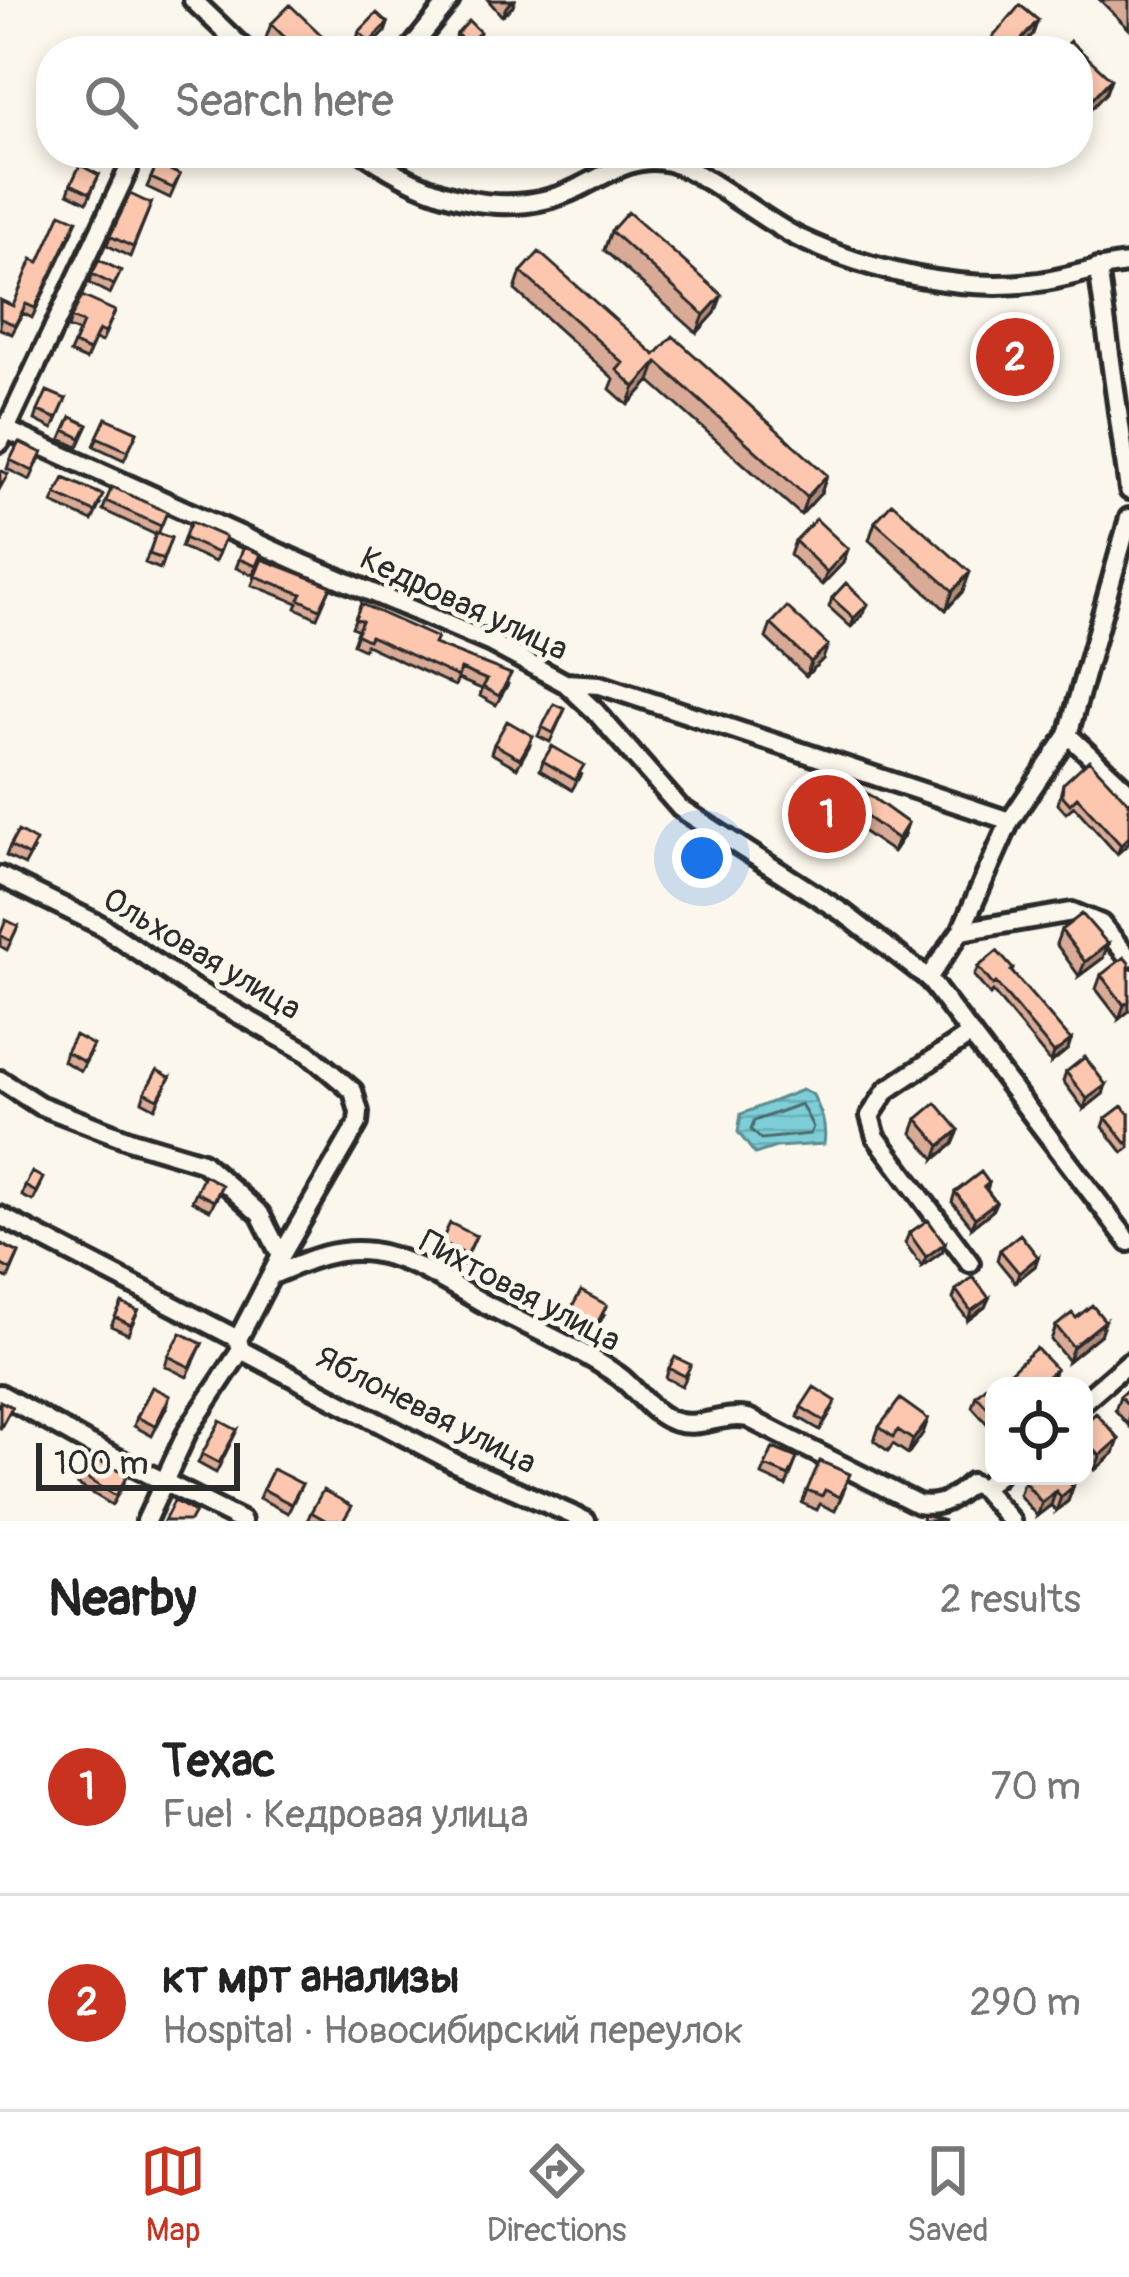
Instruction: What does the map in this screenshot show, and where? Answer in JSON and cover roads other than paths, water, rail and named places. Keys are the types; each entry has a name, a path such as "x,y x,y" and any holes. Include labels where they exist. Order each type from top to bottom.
{"street":[{"path":"194,0 231,36"},
{"path":"421,36 450,0"},
{"path":"388,168 417,186 463,199 514,205 550,200 621,168"},
{"path":"686,168 746,209 815,246 917,275 1014,284 1129,264"},
{"path":"2,433 128,170"},
{"path":"1098,268 1129,490"},
{"name":"Кедровая улица","path":"2,433 491,643 565,683 680,808 844,914 928,978 1129,1242"},
{"path":"928,978 961,932 1010,821 1068,735 1129,518"},
{"path":"565,683 600,685 1010,821"},
{"path":"1068,735 1129,792"},
{"name":"Ольховая улица","path":"0,875 100,925 194,988 308,1053 353,1091 358,1124 278,1265"},
{"path":"961,932 1081,913 1102,923 1129,958"},
{"path":"970,1263 876,1136 869,1116 887,1090 971,1034"},
{"path":"0,1080 39,1105 202,1162 260,1214 278,1265 240,1345 188,1430 146,1521"},
{"name":"Яблоневая улица","path":"0,1216 459,1465 586,1521"},
{"name":"Пихтовая улица","path":"278,1265 326,1252 374,1252 413,1265 584,1355 673,1421 698,1425 722,1416 748,1418 918,1504 934,1506 971,1483 985,1482"},
{"path":"1093,1393 1129,1362"},
{"path":"0,1394 242,1521"},
{"path":"992,1485 1011,1521"}],"water":[{"path":"802,1090 813,1095 819,1107 824,1144 776,1147 755,1154 738,1132 741,1114"}],"place":[{"name":"кт мрт анализы","path":"1015,357"},
{"name":"Техас","path":"827,814"}]}
